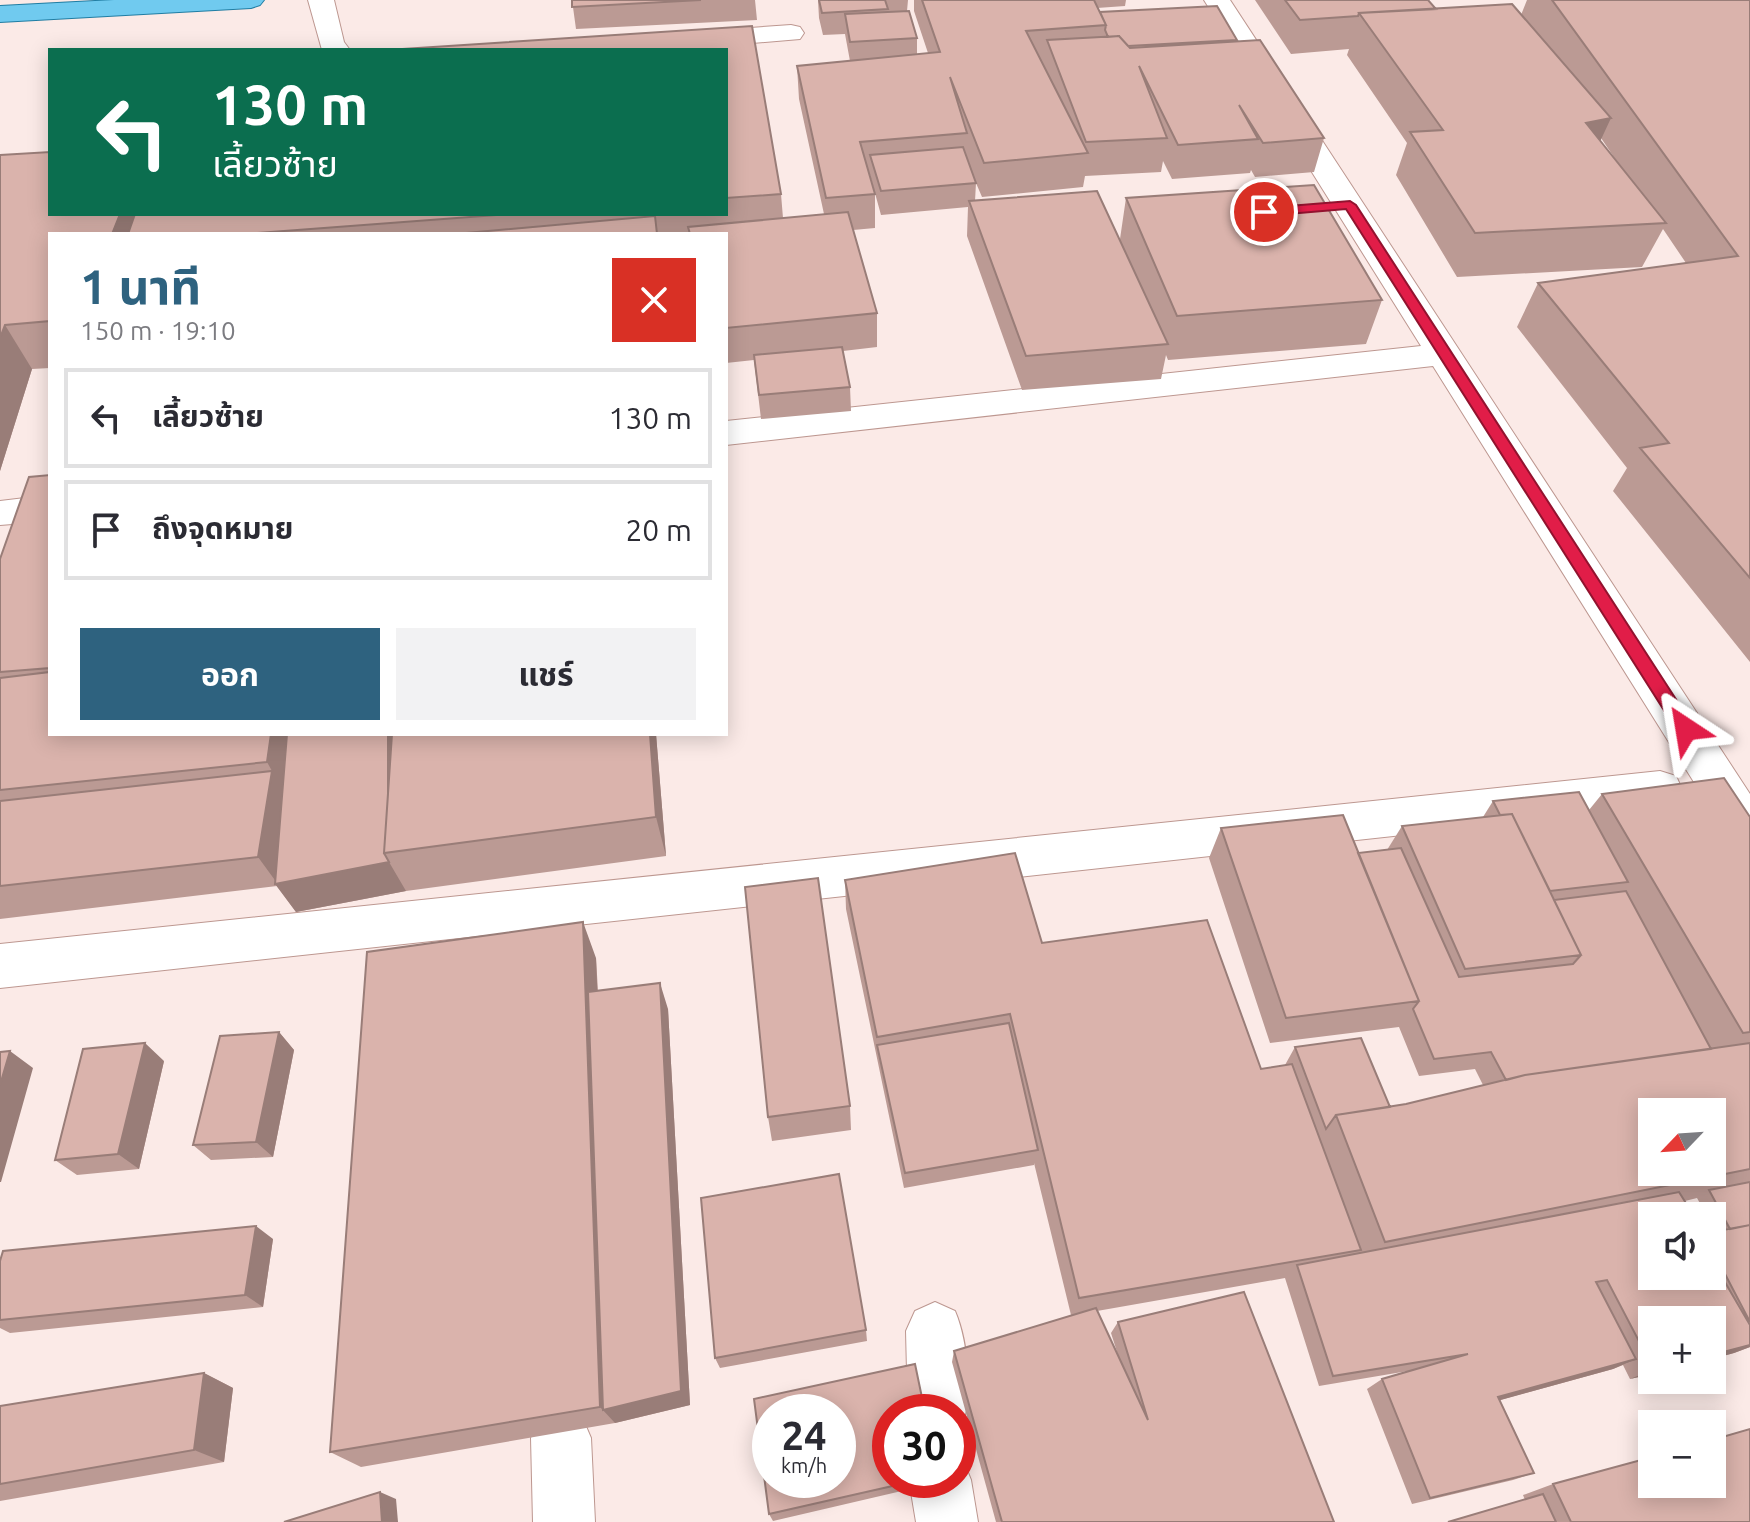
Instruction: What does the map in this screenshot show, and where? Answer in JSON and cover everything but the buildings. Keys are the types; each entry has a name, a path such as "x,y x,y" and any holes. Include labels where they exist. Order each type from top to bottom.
{"main road":[{"path":"0,14 251,0"}],"street":[{"path":"321,0 331,44 335,48"},
{"path":"1217,0 1335,206 1445,354 1750,832"},
{"path":"670,41 791,33"},
{"path":"728,433 1445,354"},
{"path":"5,513 48,508"},
{"path":"0,966 1720,783"},
{"path":"935,1331 937,1394"},
{"path":"561,1438 564,1522"},
{"path":"943,1498 947,1522"}],"route":[{"path":"1264,212 1350,205 1686,729"}]}
